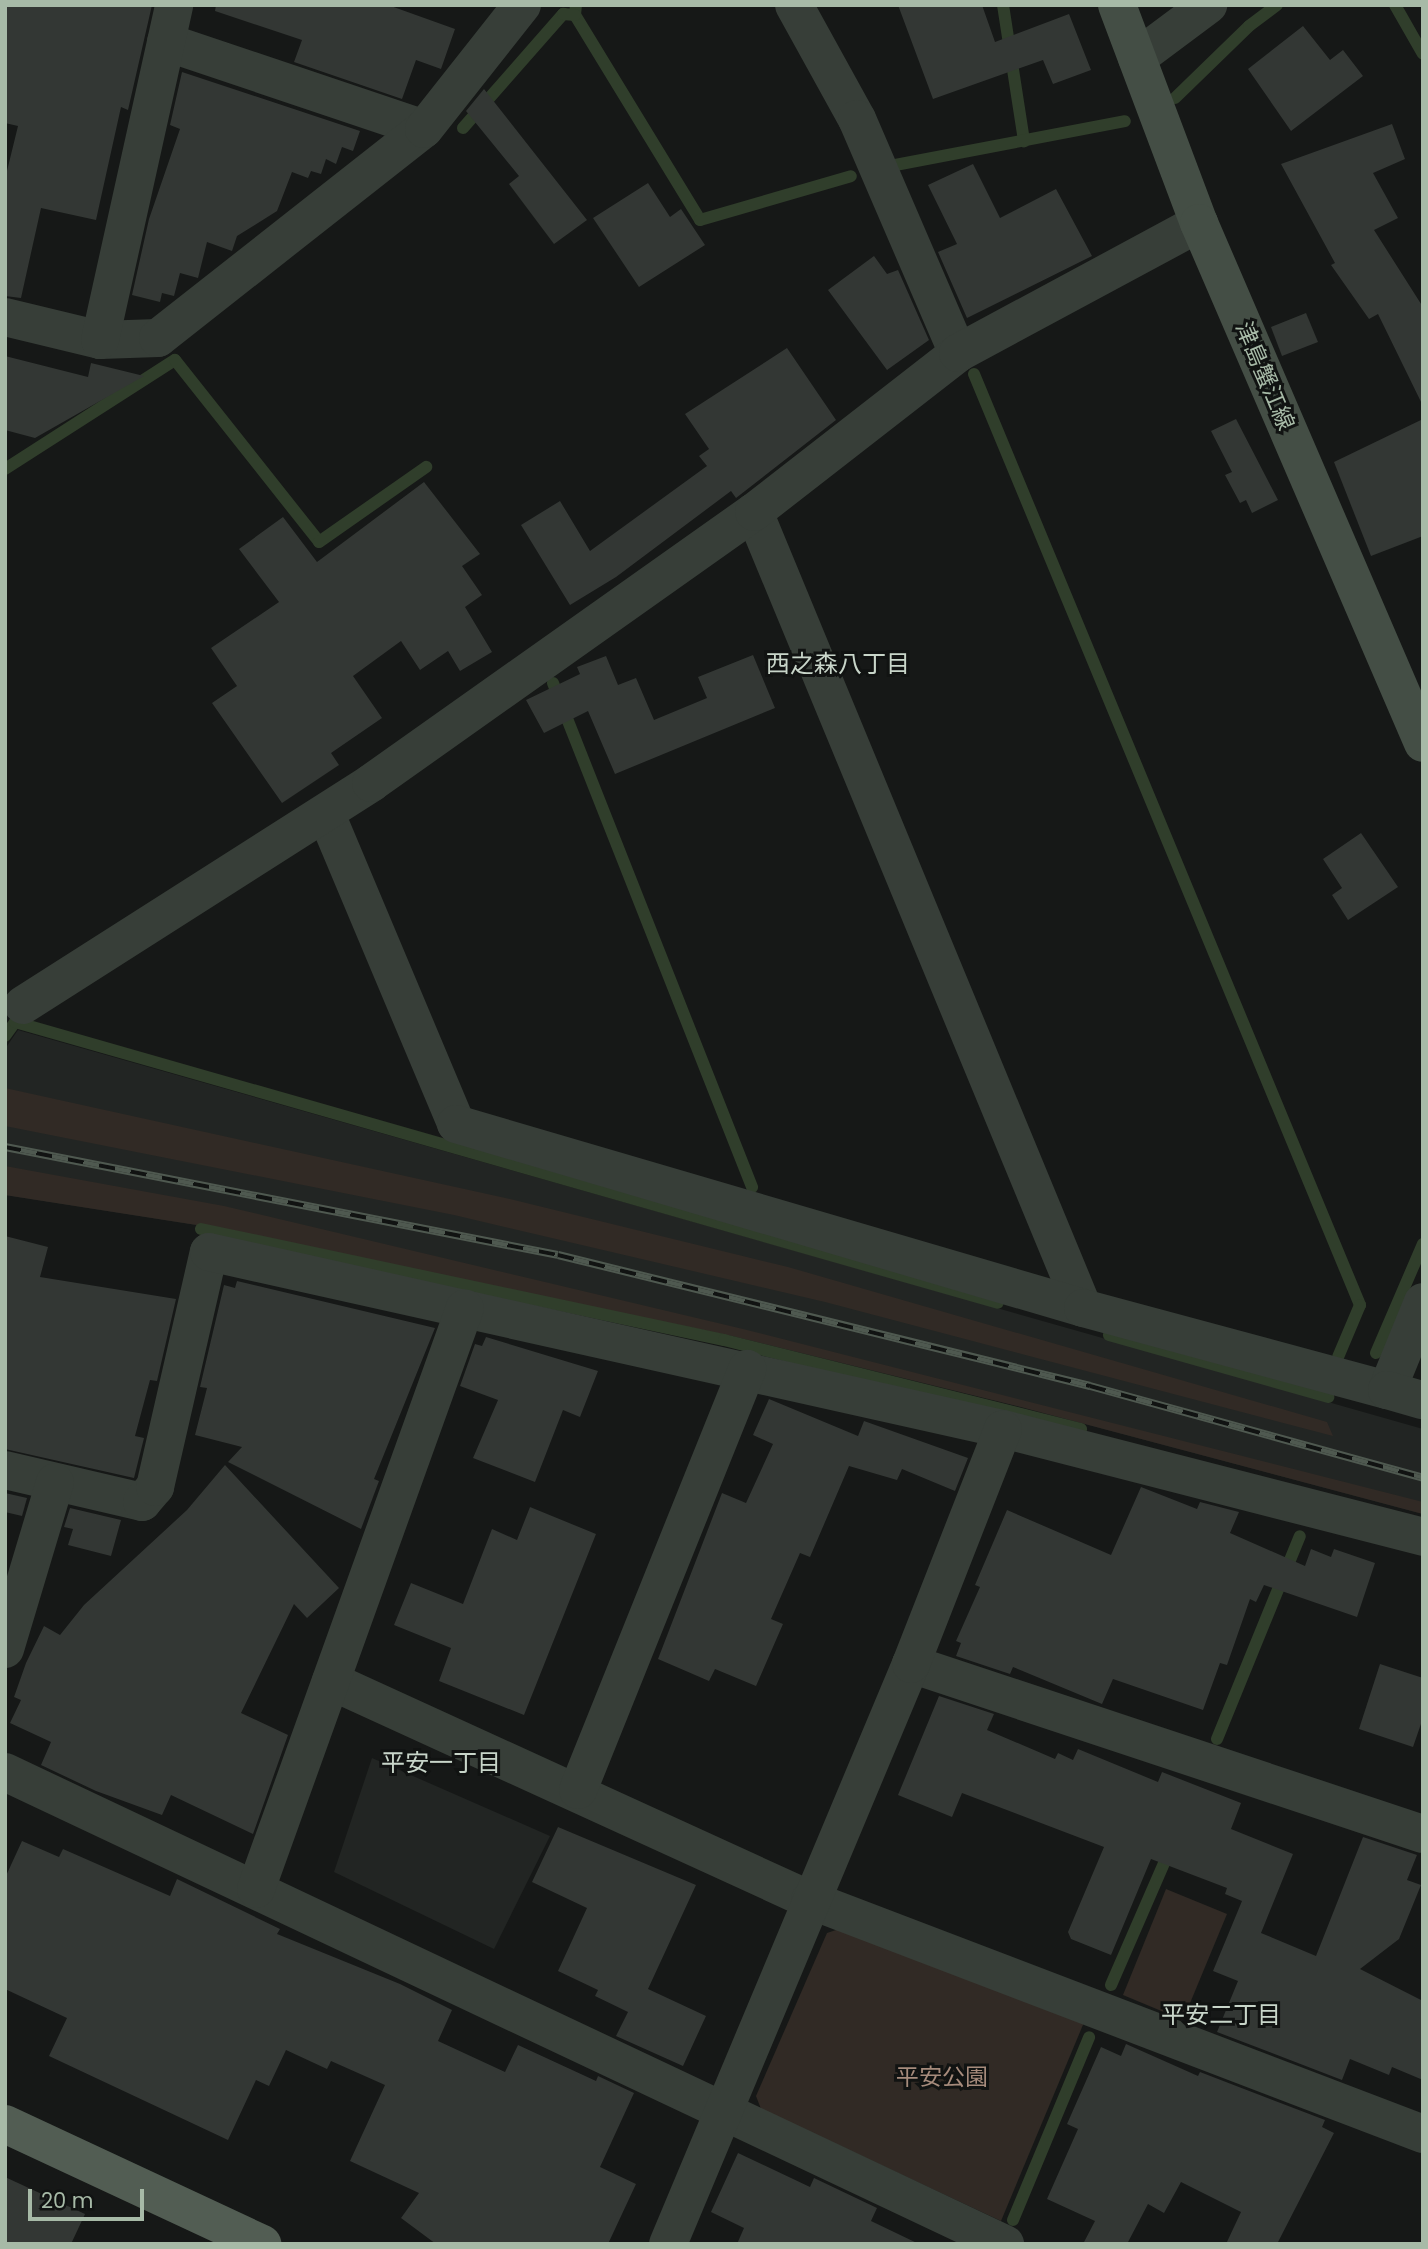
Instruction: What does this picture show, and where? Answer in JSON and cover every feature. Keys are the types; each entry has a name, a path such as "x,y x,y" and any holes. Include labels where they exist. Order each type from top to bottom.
{"main road":[{"name":"津島蟹江線","path":"1117,5 1199,223 1423,743"},
{"path":"5,2124 208,2232 262,2244"}],"street":[{"path":"100,340 174,5"},
{"path":"5,317 100,340 158,338 425,130 522,5"},
{"path":"794,5 857,119 958,353"},
{"path":"1137,58 1208,5"},
{"path":"166,42 425,130"},
{"path":"23,1005 326,814 754,512 958,353 1199,223"},
{"path":"754,512 1083,1308"},
{"path":"326,814 456,1124 1083,1308 1405,1395 1423,1301"},
{"path":"5,1470 142,1502 155,1487 209,1252 747,1369 1003,1429 1423,1537"},
{"path":"257,1889 465,1308"},
{"path":"578,1790 747,1369"},
{"path":"668,2244 911,1664 1003,1429"},
{"path":"5,1649 55,1482"},
{"path":"911,1664 1423,1833"},
{"path":"331,1681 578,1790 810,1900 1423,2134"},
{"path":"5,1772 1005,2244"}],"shaded area":[{"path":"18,1030 1423,1429 1423,1514 1021,1407 732,1336 203,1226 5,1195 5,1049"},
{"path":"372,1758 550,1836 494,1949 334,1872"}],"green space":[{"path":"5,1088 510,1199 788,1267 1327,1422 1333,1436 825,1302 454,1215 5,1126"},
{"path":"5,1166 224,1206 743,1329 1423,1502 1423,1514 1021,1407 732,1336 203,1226 5,1195"},
{"path":"1166,1889 1227,1914 1183,2020 1123,1995"},
{"name":"平安公園","path":"845,1927 1085,2020 1001,2221 761,2109 756,2096 827,1933"}],"building":[{"path":"5,5 152,5 128,110 121,107 96,220 41,208 21,298 5,296 5,179 18,126 5,123"},
{"path":"216,5 388,5 455,29 441,69 416,60 402,99 294,62 302,40 215,11"},
{"path":"898,5 982,5 995,42 1069,14 1091,70 1053,84 1043,60 933,99"},
{"path":"1303,26 1330,60 1343,50 1363,76 1291,131 1248,69"},
{"path":"182,72 360,131 353,151 342,147 336,164 326,159 321,174 311,171 308,178 292,172 277,211 237,236 232,251 207,242 198,278 180,273 174,296 162,293 160,302 132,295 149,219 180,129 170,125"},
{"path":"484,89 587,220 554,244 509,184 519,176 466,111"},
{"path":"1392,124 1405,159 1373,173 1398,218 1374,230 1423,307 1423,406 1378,314 1369,319 1331,265 1335,263 1281,164"},
{"path":"973,164 1000,218 1056,189 1092,256 967,318 938,252 957,244 928,185"},
{"path":"648,183 670,217 681,209 705,245 639,287 593,218"},
{"path":"874,256 887,274 898,270 929,340 887,370 828,290"},
{"path":"1306,313 1318,342 1282,356 1271,327"},
{"path":"787,348 836,420 736,498 731,491 616,577 570,605 521,525 560,501 590,551 707,466 699,456 709,449 685,414"},
{"path":"5,356 88,377 91,363 144,376 35,438 5,430"},
{"path":"1236,419 1278,500 1252,513 1246,500 1240,503 1225,475 1232,472 1211,431"},
{"path":"1423,419 1423,536 1371,556 1334,462"},
{"path":"424,482 480,554 462,566 482,595 465,607 492,652 460,671 448,651 420,670 401,641 353,676 382,718 331,753 339,765 282,803 212,703 237,686 211,648 279,602 239,549 283,517 317,562"},
{"path":"753,655 775,708 615,774 588,711 544,733 526,700 580,674 577,667 606,656 618,685 636,678 654,720 707,698 698,677"},
{"path":"1361,833 1398,887 1348,920 1332,895 1342,888 1323,859"},
{"path":"5,1236 48,1247 40,1277 176,1299 157,1381 150,1380 135,1436 144,1438 134,1478 5,1449"},
{"path":"237,1281 435,1328 374,1479 379,1481 361,1529 228,1462 242,1447 195,1435 207,1388 200,1387 224,1285 235,1288"},
{"path":"486,1337 598,1371 580,1417 563,1410 535,1482 473,1458 498,1400 460,1386 475,1344 482,1346"},
{"path":"769,1399 858,1436 864,1421 968,1458 955,1491 902,1469 897,1480 849,1466 810,1557 800,1553 771,1619 783,1624 756,1686 715,1669 709,1681 658,1659 722,1493 746,1503 773,1444 753,1435"},
{"path":"225,1465 339,1588 307,1618 294,1604 241,1713 288,1735 253,1834 171,1795 162,1815 96,1791 41,1765 51,1742 10,1723 21,1700 14,1697 26,1663 44,1626 60,1635 84,1605 187,1510"},
{"path":"1141,1487 1197,1509 1200,1502 1239,1512 1230,1533 1305,1566 1311,1549 1331,1557 1334,1549 1375,1563 1357,1617 1264,1585 1256,1602 1250,1599 1227,1665 1220,1663 1203,1710 1113,1679 1102,1704 1013,1667 1010,1674 956,1656 961,1643 956,1641 980,1587 975,1585 1007,1510 1111,1555"},
{"path":"5,1493 27,1498 22,1516 5,1512"},
{"path":"530,1507 596,1534 524,1715 439,1681 451,1648 394,1625 411,1583 463,1604 492,1529 517,1540"},
{"path":"70,1508 121,1520 111,1556 68,1545 73,1529 64,1527"},
{"path":"1380,1664 1423,1678 1423,1718 1413,1747 1359,1729"},
{"path":"939,1696 994,1714 987,1730 1055,1759 1058,1753 1073,1760 1078,1749 1158,1782 1162,1772 1241,1803 1231,1829 1293,1854 1261,1933 1316,1956 1363,1837 1417,1855 1407,1880 1421,1885 1399,1939 1360,1969 1423,2001 1423,2080 1392,2067 1389,2075 1350,2059 1342,2080 1217,2032 1238,1981 1213,1971 1242,1901 1225,1894 1227,1888 1151,1859 1111,1955 1071,1939 1068,1932 1104,1847 962,1793 952,1817 898,1795"},
{"path":"558,1827 696,1885 648,1989 706,2016 683,2066 616,2036 628,2012 595,1996 598,1990 558,1971 587,1908 532,1882"},
{"path":"22,1841 59,1857 63,1849 170,1896 177,1879 280,1929 277,1934 400,1984 452,2010 438,2041 505,2072 518,2045 596,2081 598,2076 634,2093 600,2167 636,2184 608,2244 436,2244 401,2218 419,2193 350,2161 385,2085 331,2061 327,2069 286,2050 269,2086 256,2080 228,2140 49,2056 67,2018 5,1989 5,1878"},
{"path":"1126,2044 1198,2076 1200,2072 1325,2120 1322,2127 1334,2133 1277,2244 1226,2244 1241,2212 1181,2182 1164,2213 1148,2204 1127,2244 1083,2244 1095,2221 1047,2199 1078,2129 1067,2124 1101,2047 1121,2056"},
{"path":"738,2153 810,2187 814,2178 877,2208 871,2221 919,2244 737,2244 744,2228 711,2212"},
{"path":"5,2177 85,2214 71,2244 5,2244"}],"waterway":[{"path":"576,5 575,15 700,220 851,176"},
{"path":"1003,5 1024,141"},
{"path":"1175,98 1249,26 1277,5"},
{"path":"1395,5 1423,54"},
{"path":"463,128 563,14 575,15"},
{"path":"890,166 1125,121"},
{"path":"5,469 175,360 319,542 426,467"},
{"path":"974,374 1360,1305 1338,1357"},
{"path":"553,683 752,1187"},
{"path":"5,1036 15,1022 998,1303"},
{"path":"201,1229 724,1340 1081,1429"},
{"path":"1376,1353 1423,1244"},
{"path":"1109,1335 1328,1397"},
{"path":"1217,1739 1300,1536"},
{"path":"1111,1985 1170,1849"},
{"path":"1013,2220 1089,2037"}],"railway":[{"path":"5,1147 558,1255 1090,1386 1423,1478"}],"district":[{"name":"西之森八丁目","path":"838,664"},
{"name":"平安一丁目","path":"441,1763"},
{"name":"平安二丁目","path":"1221,2015"}]}
